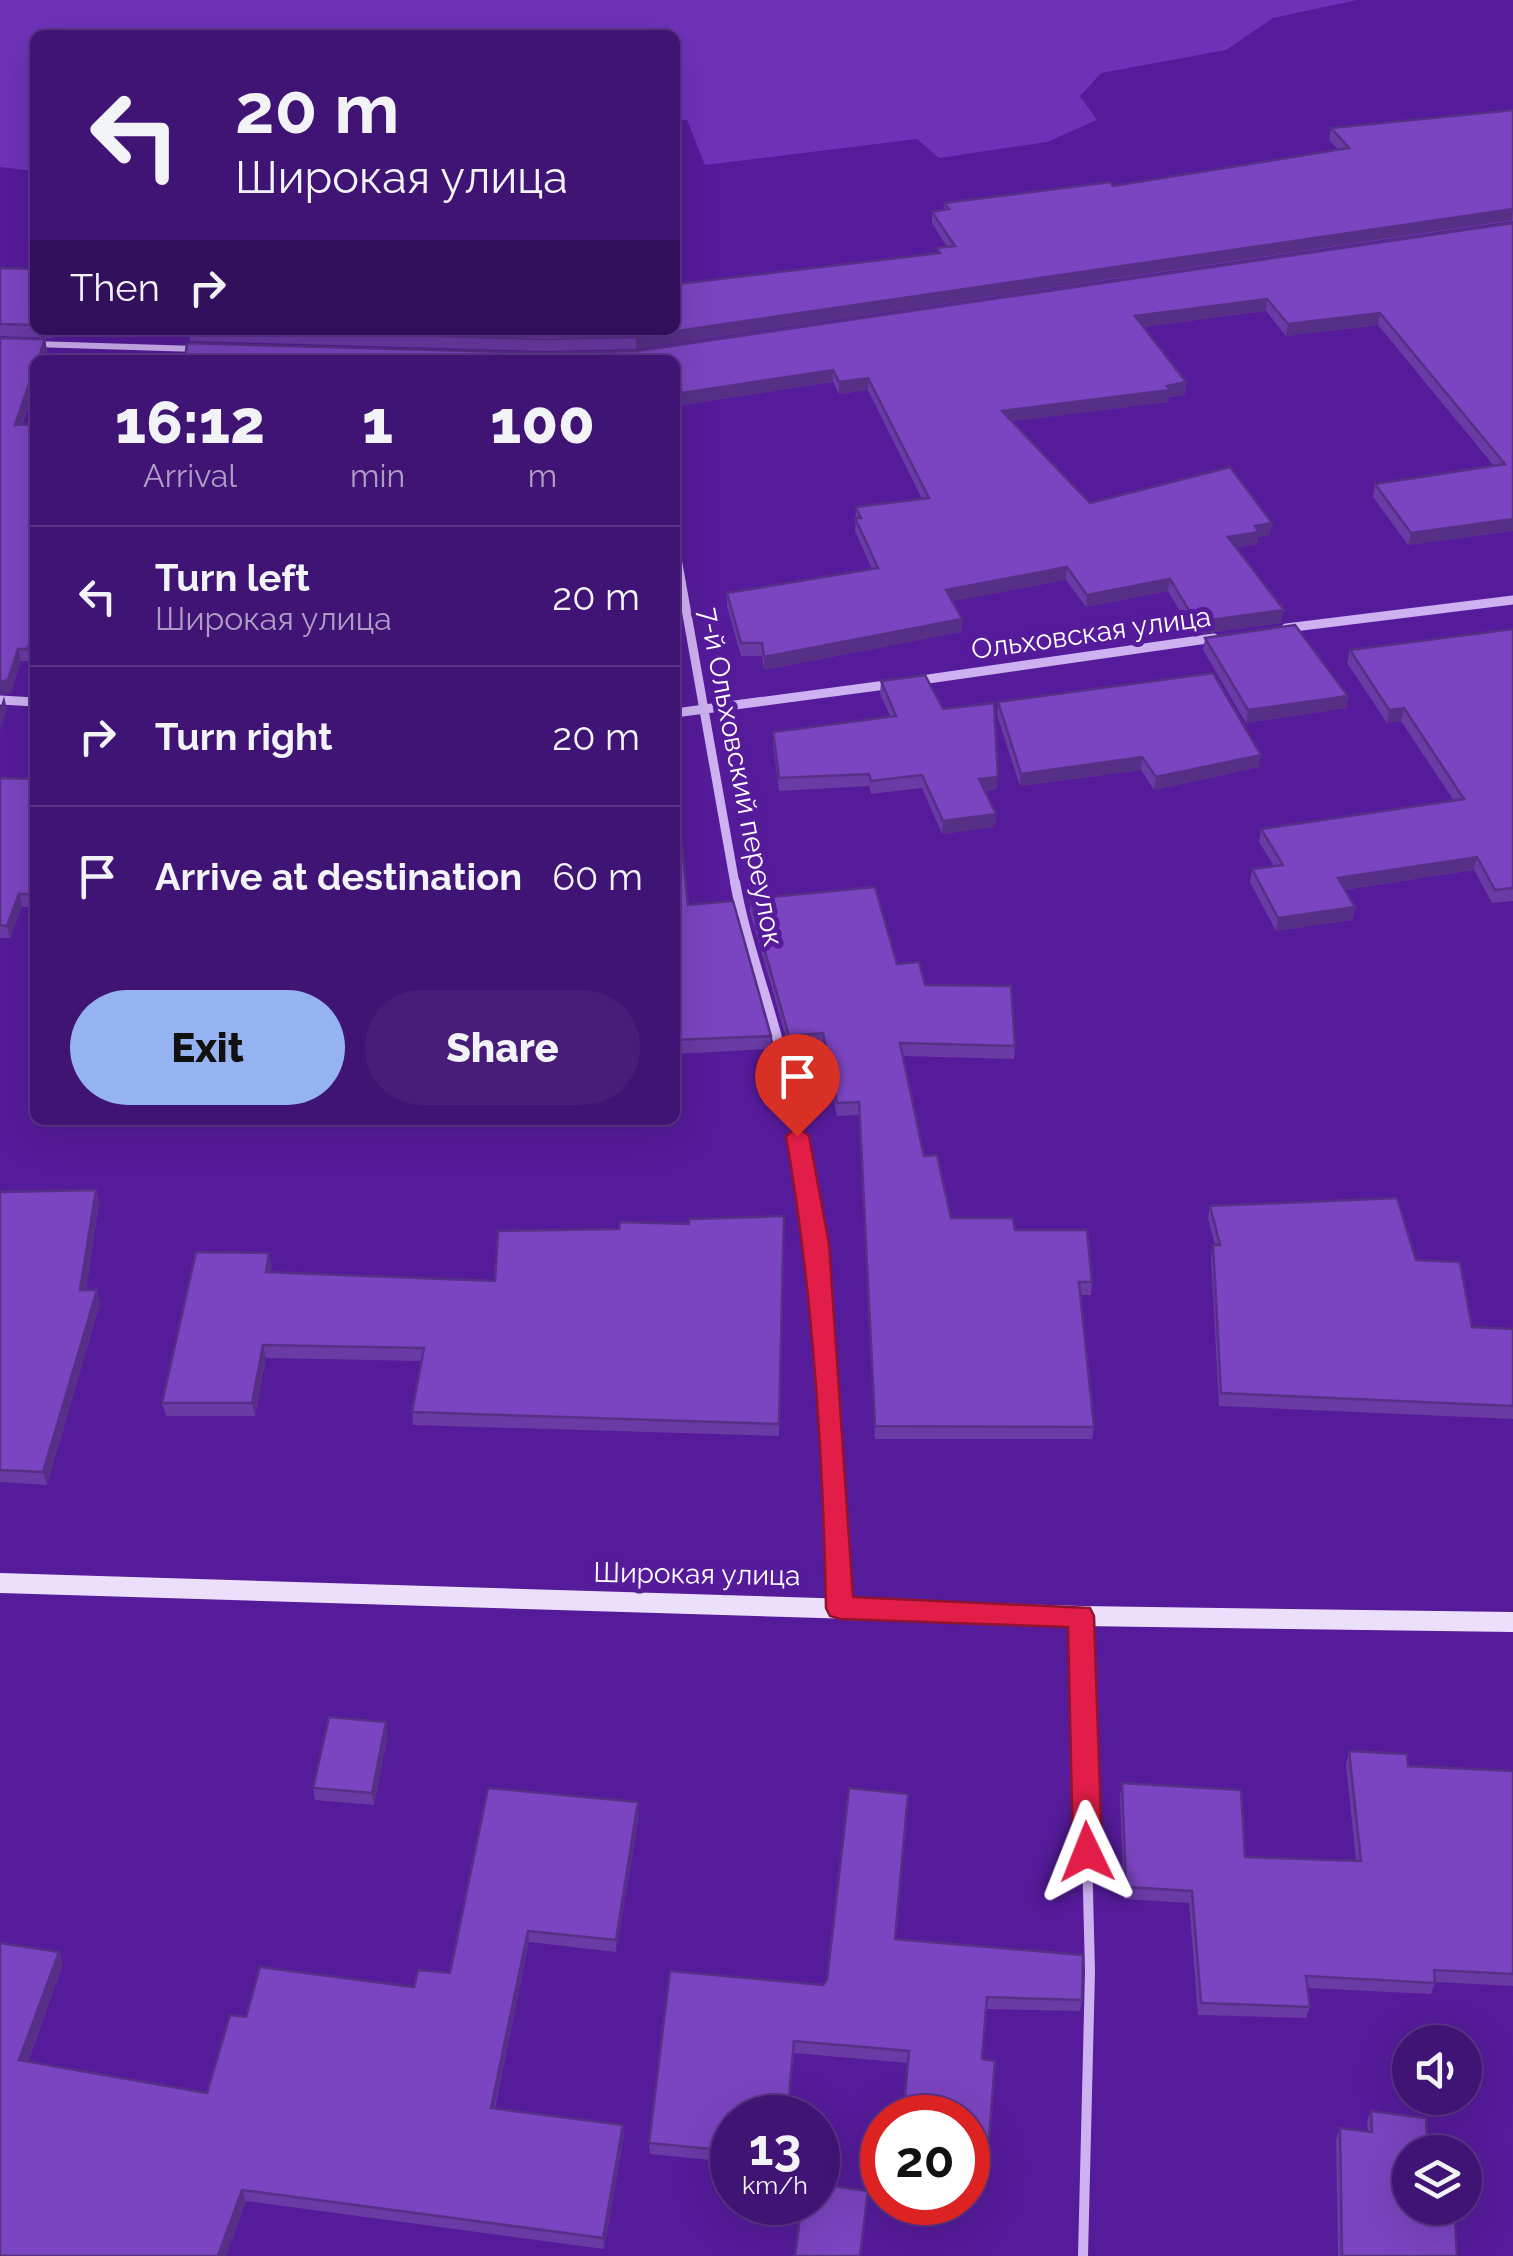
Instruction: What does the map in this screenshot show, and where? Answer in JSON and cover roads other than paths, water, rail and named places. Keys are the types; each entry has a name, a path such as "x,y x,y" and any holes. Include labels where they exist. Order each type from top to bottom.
{"street":[{"path":"20,344 214,349"},
{"name":"7-й Ольховский переулок","path":"680,572 708,710 744,933 784,1063 817,1244 837,1508 840,1608"},
{"path":"1266,631 1513,600"},
{"name":"Ольховская улица","path":"680,713 1228,636"},
{"path":"0,700 30,702"},
{"name":"Широкая улица","path":"0,1584 1081,1616 1513,1622"}],"lane":[{"path":"1081,1616 1090,1971 1084,2256"}]}
